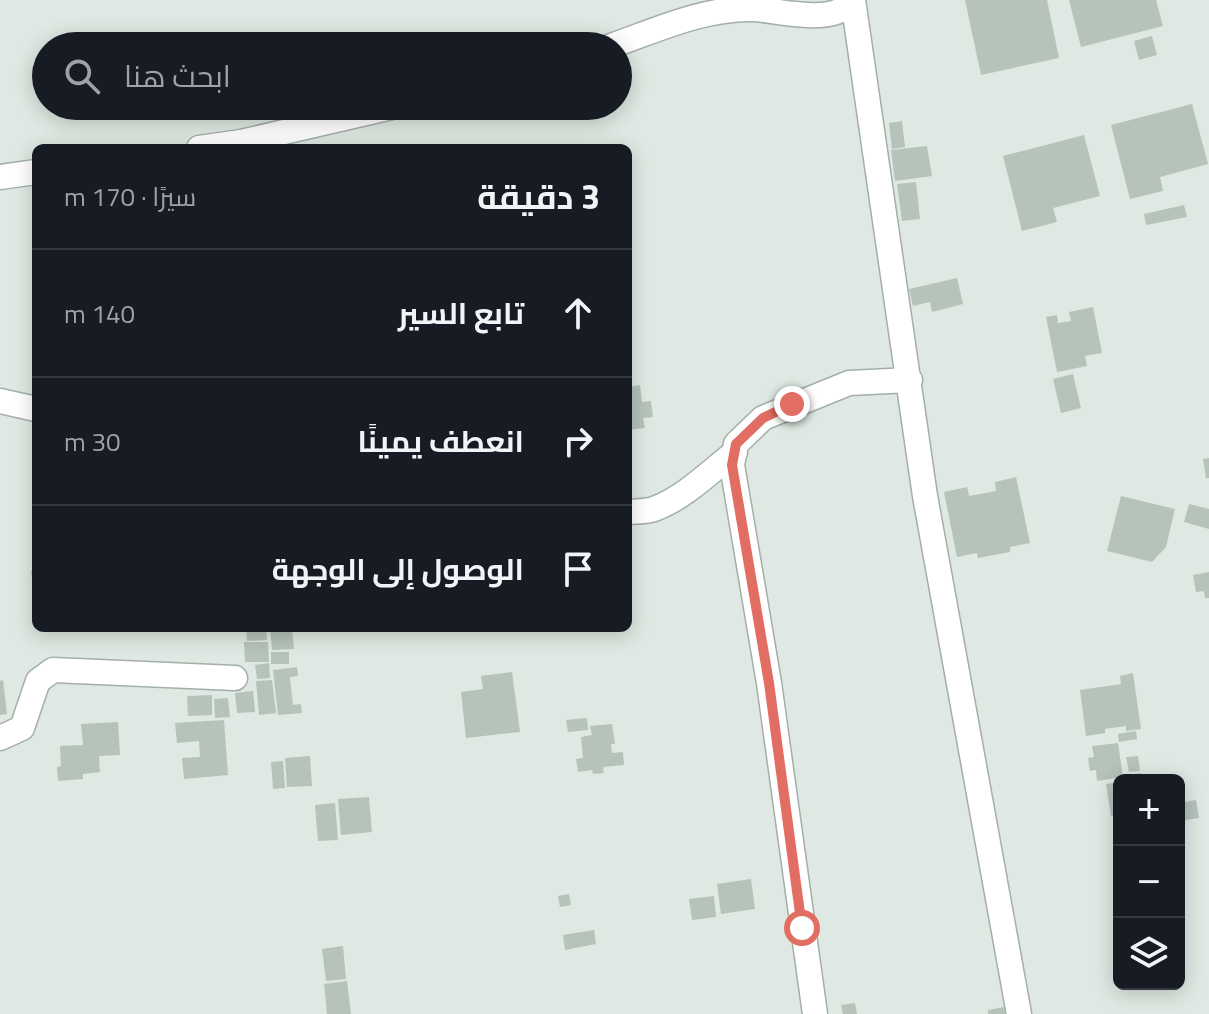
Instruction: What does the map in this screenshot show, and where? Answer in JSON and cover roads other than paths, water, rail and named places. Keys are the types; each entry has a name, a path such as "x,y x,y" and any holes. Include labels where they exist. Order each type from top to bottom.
{"street":[{"path":"632,39 706,13 751,9 830,14 847,7 852,0"},
{"path":"852,0 925,496 1019,1014"},
{"path":"221,144 339,120"},
{"path":"0,177 32,173"},
{"path":"815,1014 769,683 732,465 736,444 763,418 792,404 849,383 910,380"},
{"path":"0,401 32,408"},
{"path":"632,512 652,510 669,501 735,452"},
{"path":"0,738 22,728 38,681 53,670 235,678"}]}
